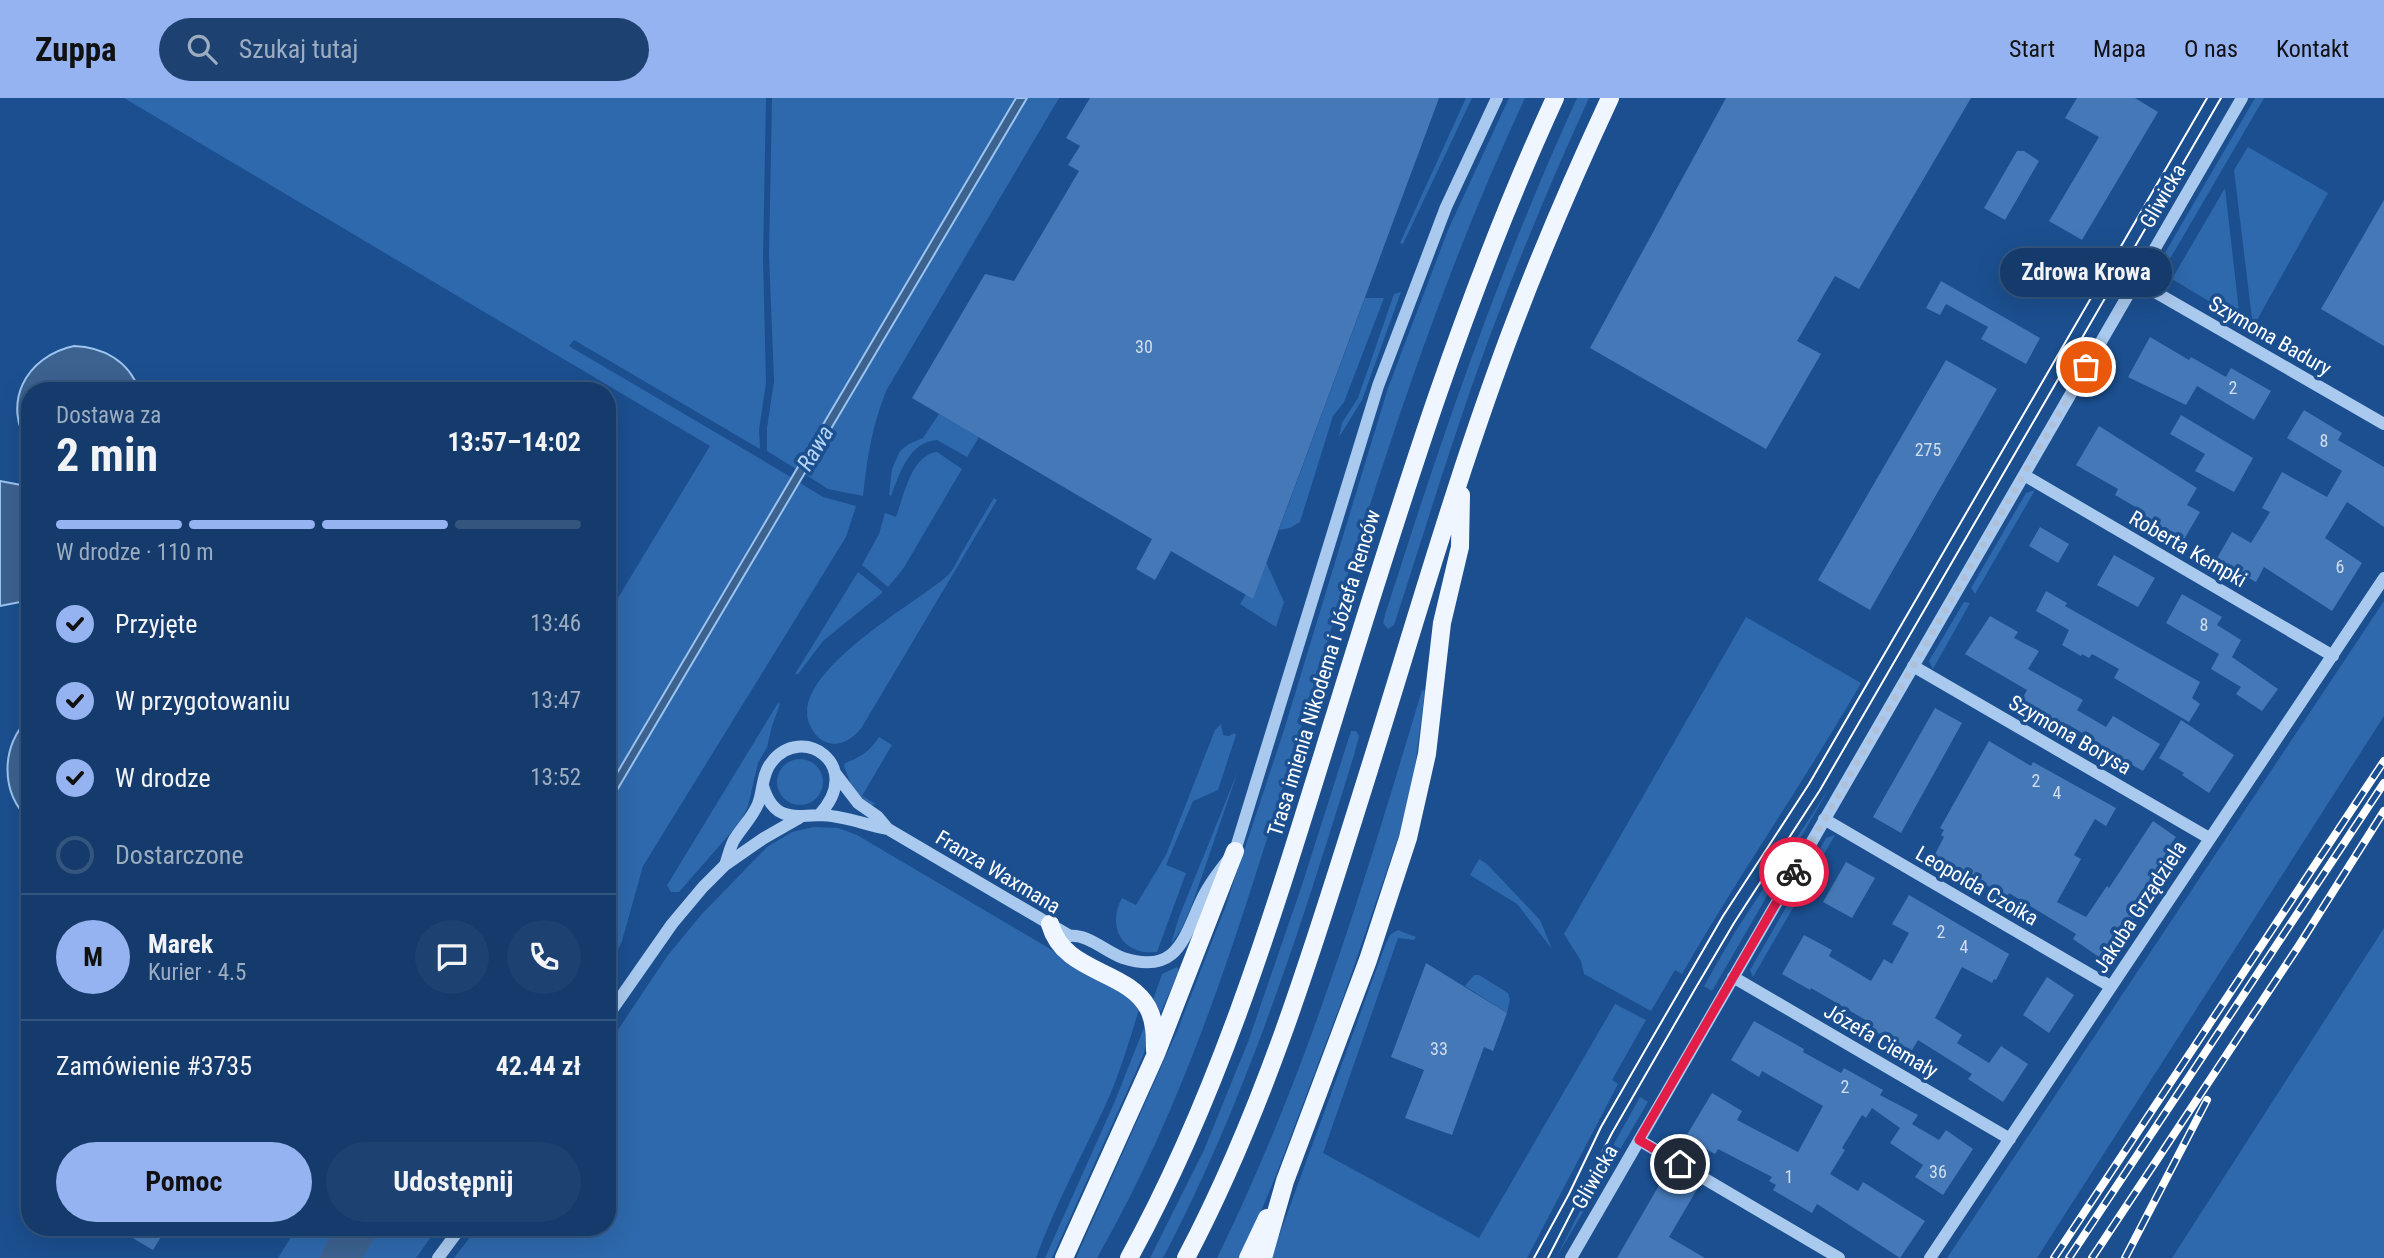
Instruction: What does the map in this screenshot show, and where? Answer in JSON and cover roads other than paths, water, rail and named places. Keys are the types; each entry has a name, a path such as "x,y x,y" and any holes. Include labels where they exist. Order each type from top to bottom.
{"main road":[{"name":"Trasa imienia Nikodema i Józefa Renców","path":"1129,1258 1182,1154 1231,1030 1281,887 1443,375 1495,239 1555,98"},
{"path":"1186,1258 1232,1162 1301,981 1462,474 1514,323 1578,166 1610,98"},
{"path":"1263,1258 1284,1184 1375,940 1408,838 1427,754 1442,623 1460,547 1462,474"},
{"path":"1064,1258 1156,1054 1235,851"},
{"path":"1050,924 1054,939 1062,950 1134,992 1146,1004 1154,1030 1156,1054"},
{"path":"1248,1258 1284,1184"}],"street":[{"path":"1235,851 1378,386 1446,208 1497,98"},
{"name":"Gliwicka","path":"1570,1258 2242,98"},
{"name":"Szymona Badury","path":"2136,281 2384,424"},
{"name":"Roberta Kempki","path":"2024,475 2333,656"},
{"name":"Jakuba Grządziela","path":"1930,1258 2384,578"},
{"name":"Szymona Borysa","path":"1913,666 2209,838"},
{"path":"725,865 734,841 750,821 758,803 765,773 771,762 786,750 799,747 820,752 830,760 837,782 832,800 819,816"},
{"path":"835,773 858,803 878,817 888,829"},
{"path":"763,786 766,796 777,810 799,818"},
{"path":"616,1004 672,925 725,865 764,838 799,818 819,816 846,818 888,829"},
{"name":"Leopolda Czoika","path":"1824,819 2110,986"},
{"name":"Franza Waxmana","path":"888,829 1070,936 1079,935 1105,950 1131,960 1152,962 1172,956 1185,938 1205,893 1235,851"},
{"name":"Józefa Ciemały","path":"1733,977 2010,1139"},
{"path":"1639,1140 1839,1258"},
{"path":"438,1258 454,1236"}],"water":[{"path":"1016,98 1027,98 616,792 616,775"},
{"path":"74,346 95,349 122,364 136,382 24,382 31,371 57,351"},
{"path":"21,390 21,431 17,414"},
{"path":"0,481 21,485 21,602 0,606"},
{"path":"20,729 21,811 13,797 8,769 13,741"}],"waterway":[{"name":"Rawa","path":"340,1258 353,1236"}],"tram line":[{"path":"1534,1258 1601,1127 1651,1040 1723,916 1809,784 2207,98"},
{"path":"1548,1258 1612,1133 1695,989 1820,790 2221,98"}],"railway":[{"path":"2054,1258 2384,761"},
{"path":"2069,1258 2384,783"},
{"path":"2092,1258 2298,947 2384,811"},
{"path":"2125,1258 2207,1100"}],"place":[{"name":"Zdrowa Krowa","path":"2086,367"}]}
